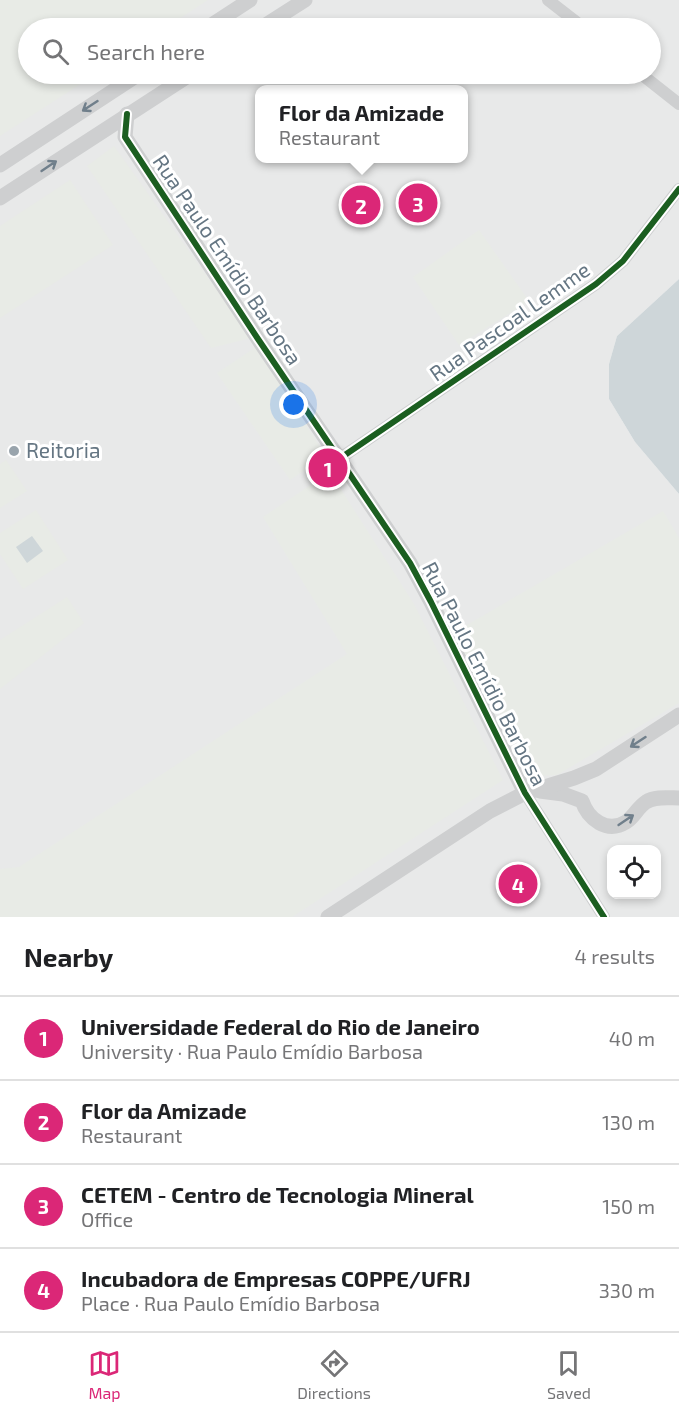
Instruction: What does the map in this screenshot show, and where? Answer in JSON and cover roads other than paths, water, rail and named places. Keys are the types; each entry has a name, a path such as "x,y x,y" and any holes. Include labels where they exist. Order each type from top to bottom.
{"street":[{"path":"222,18 250,0"},
{"path":"277,18 305,0"},
{"path":"548,0 571,18"},
{"path":"0,165 124,84"},
{"path":"0,198 175,84"},
{"path":"654,84 679,104"},
{"path":"102,130 125,137 127,114"},
{"name":"Rua Paulo Emídio Barbosa","path":"125,137 415,573 525,793 604,917"},
{"name":"Rua Pascoal Lemme","path":"339,459 596,284 622,261 679,189"},
{"path":"328,917 490,811 525,793 596,769 679,715"},
{"path":"582,801 589,779 596,769"},
{"path":"525,793 544,790 582,801 593,819 599,824 618,826 627,822 648,800 679,798"}],"place":[{"name":"CETEM - Centro de Tecnologia Mineral","path":"418,203"},
{"name":"Flor da Amizade","path":"361,205"},
{"name":"Reitoria","path":"14,451"},
{"name":"Universidade Federal do Rio de Janeiro","path":"328,468"},
{"name":"Incubadora de Empresas COPPE/UFRJ","path":"518,884"}]}
